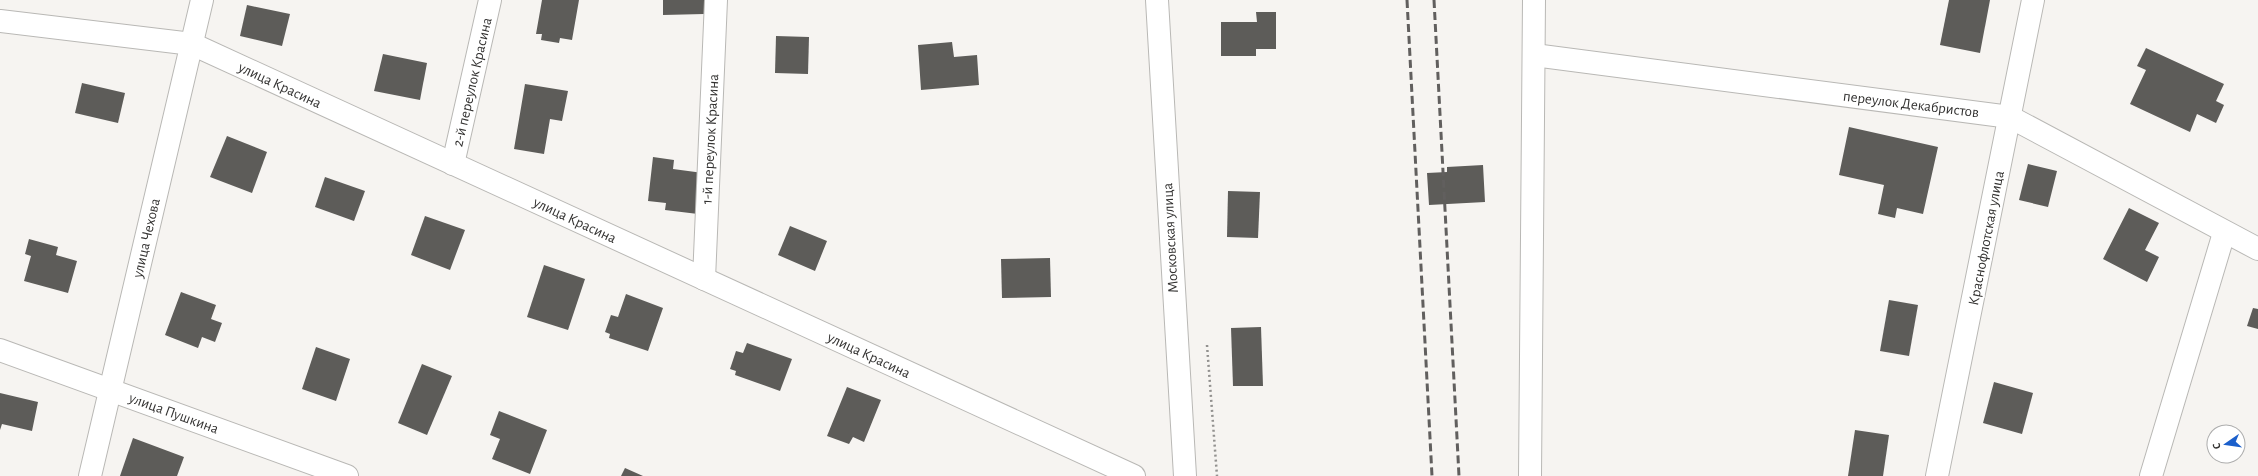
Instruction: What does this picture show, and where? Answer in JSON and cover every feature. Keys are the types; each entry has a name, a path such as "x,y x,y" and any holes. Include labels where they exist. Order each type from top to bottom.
{"street":[{"name":"улица Чехова","path":"90,476 202,0"},
{"name":"2-й переулок Красина","path":"453,164 490,0"},
{"name":"1-й переулок Красина","path":"704,279 716,0"},
{"name":"Московская улица","path":"1157,0 1185,476"},
{"path":"1530,476 1534,0"},
{"name":"Краснофлотская улица","path":"1937,476 2032,0"},
{"name":"улица Красина","path":"0,21 192,44 1134,476"},
{"name":"переулок Декабристов","path":"1534,55 2010,116 2224,233 2258,249"},
{"path":"2151,476 2224,233"},
{"name":"улица Пушкина","path":"0,350 347,476"}],"path":[{"path":"1207,345 1217,476"}],"building":[{"path":"542,0 579,0 572,40 560,38 559,43 541,40 542,34 536,34"},
{"path":"663,0 704,0 704,14 663,15"},
{"path":"1949,0 1990,0 1980,53 1940,45"},
{"path":"247,5 290,14 282,46 240,36"},
{"path":"1256,12 1276,12 1276,49 1256,49 1256,56 1221,56 1221,22 1257,22"},
{"path":"776,36 809,37 808,74 775,73"},
{"path":"952,42 954,57 977,55 979,85 921,90 918,45"},
{"path":"2146,48 2224,84 2216,101 2224,105 2216,123 2197,114 2190,132 2130,104 2146,70 2137,66"},
{"path":"383,54 427,63 420,100 374,91"},
{"path":"82,83 125,93 118,123 75,113"},
{"path":"525,84 568,91 562,121 550,119 544,154 514,149"},
{"path":"1849,127 1938,147 1923,214 1897,208 1895,218 1878,214 1884,185 1839,175"},
{"path":"227,136 267,152 252,193 210,177"},
{"path":"653,157 674,160 673,169 703,173 698,214 665,210 666,203 648,201"},
{"path":"2028,164 2057,171 2048,207 2019,200"},
{"path":"1483,165 1485,202 1429,205 1427,173 1447,172 1447,167"},
{"path":"325,177 365,191 354,221 315,207"},
{"path":"1228,191 1260,192 1258,238 1227,237"},
{"path":"2129,208 2159,223 2145,250 2159,257 2147,282 2103,259"},
{"path":"425,216 465,230 450,270 411,255"},
{"path":"790,226 827,241 815,271 778,255"},
{"path":"29,239 58,247 56,255 77,261 68,293 24,281 31,256 25,254"},
{"path":"1050,258 1051,297 1002,298 1001,259"},
{"path":"544,265 585,279 568,330 527,317"},
{"path":"181,292 216,305 211,319 222,323 215,342 202,337 198,348 165,335"},
{"path":"626,294 663,308 648,351 609,338 610,334 605,332 611,315 618,317"},
{"path":"1889,300 1918,305 1909,356 1880,351"},
{"path":"2253,308 2258,309 2258,329 2247,326"},
{"path":"1261,327 1263,386 1233,386 1231,328"},
{"path":"747,343 792,359 780,391 735,375 736,371 730,369 736,351 743,353"},
{"path":"316,347 350,359 336,401 302,389"},
{"path":"422,364 452,376 427,435 398,423"},
{"path":"1994,382 2033,393 2022,434 1983,423"},
{"path":"847,387 881,400 864,442 853,437 849,444 827,436"},
{"path":"0,393 38,402 32,431 2,424 0,430"},
{"path":"499,411 547,430 530,474 492,459 500,439 490,435"},
{"path":"1855,430 1889,435 1883,476 1848,476"},
{"path":"133,438 184,457 177,476 120,476"},
{"path":"625,468 643,476 621,476"}],"railway":[{"path":"1407,0 1432,476"},
{"path":"1434,0 1459,476"}]}
